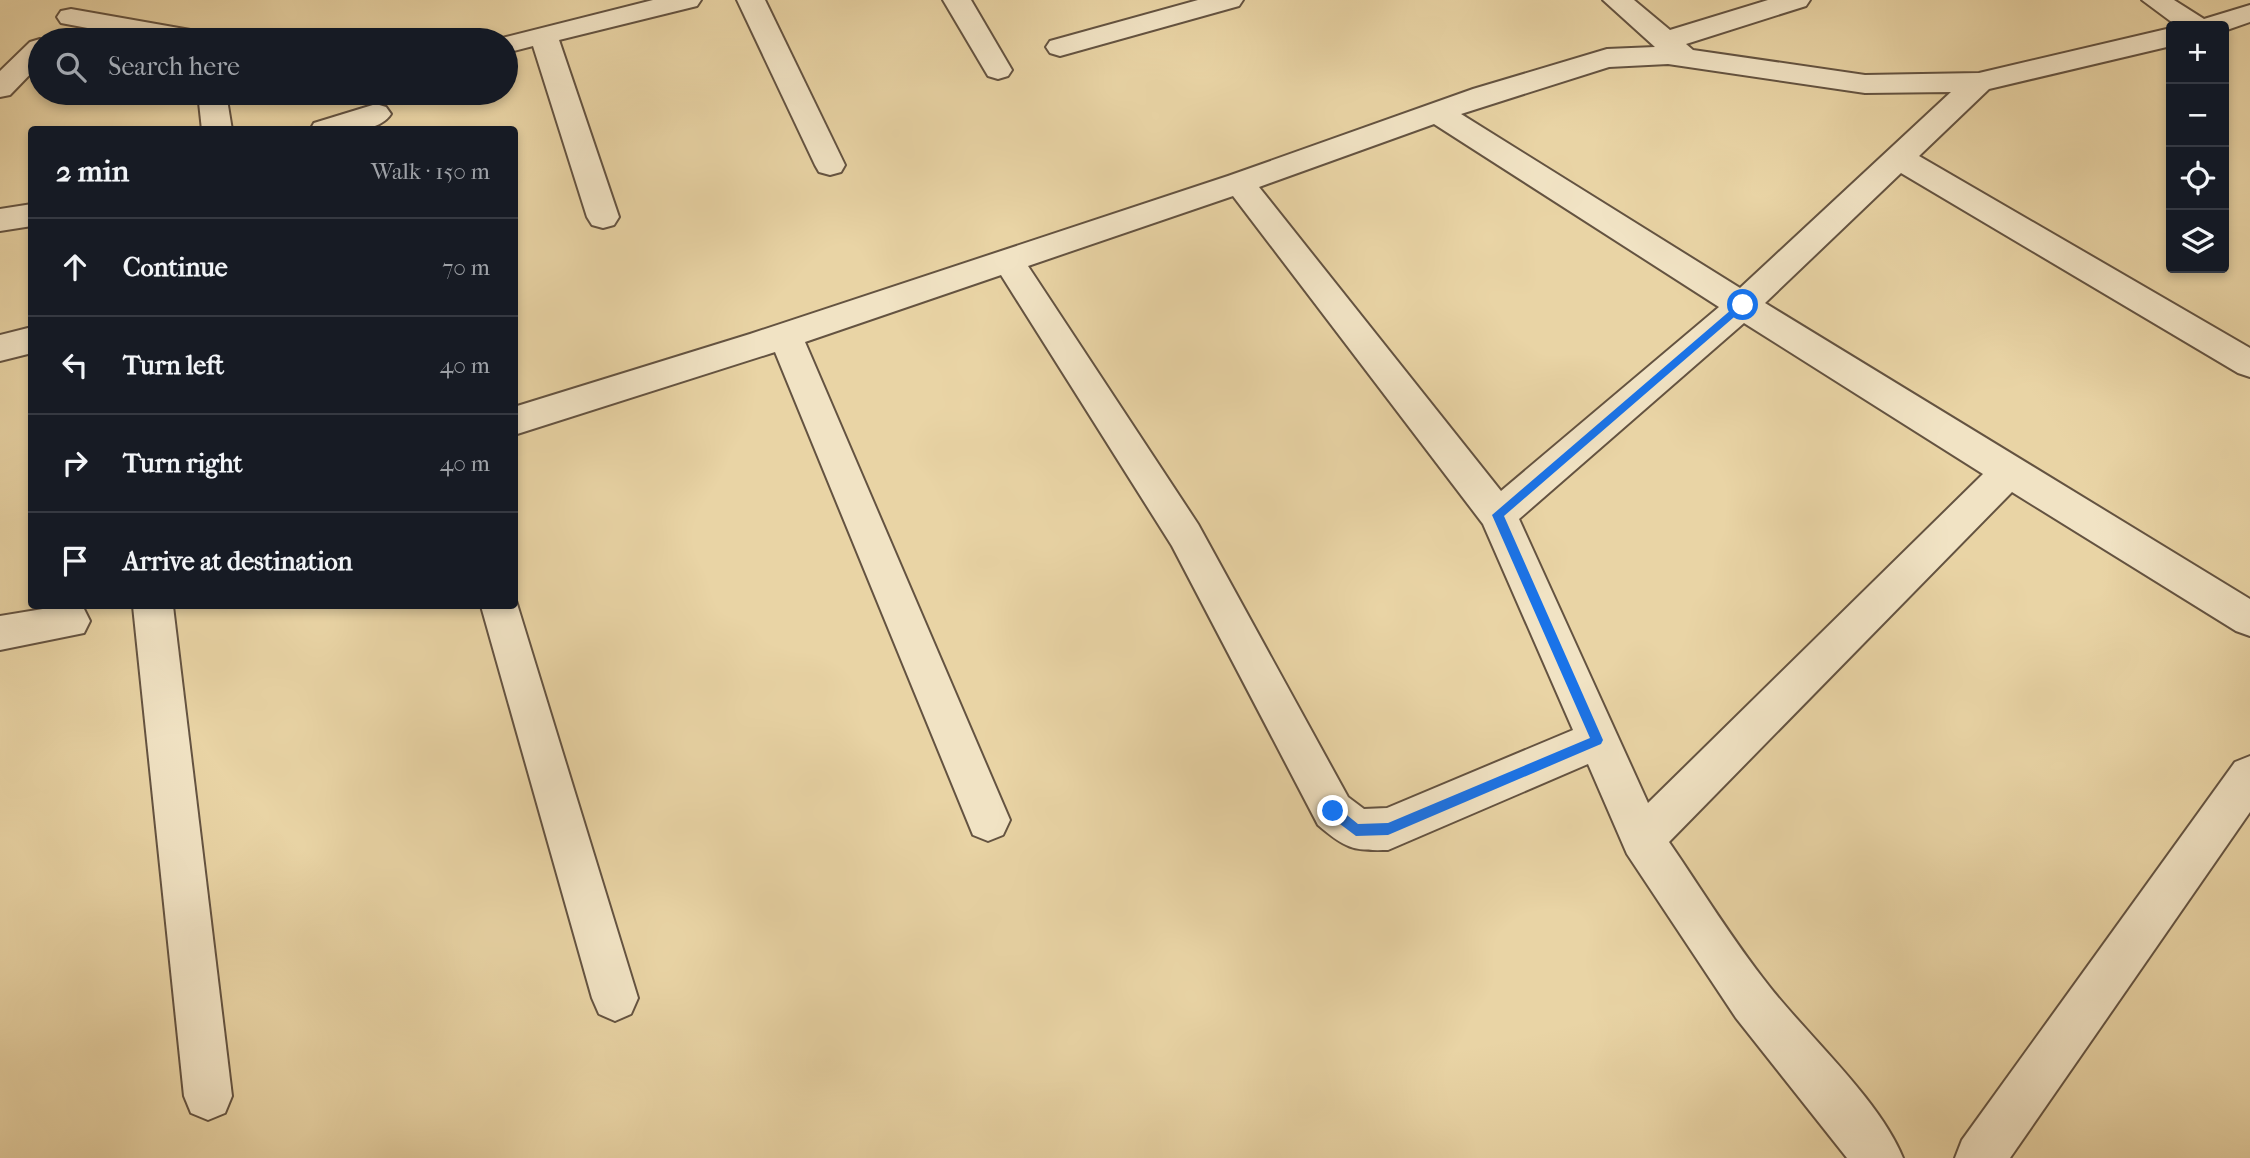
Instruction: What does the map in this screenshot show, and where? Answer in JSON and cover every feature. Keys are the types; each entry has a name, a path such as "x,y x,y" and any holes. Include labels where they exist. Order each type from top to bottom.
{"street":[{"path":"518,41 687,0"},
{"path":"751,0 830,165"},
{"path":"957,0 998,71"},
{"path":"1060,47 1229,0"},
{"path":"1617,0 1675,49 1865,84 1979,82 2166,38"},
{"path":"518,420 785,335 1607,58 1668,55 1675,49 1796,0"},
{"path":"2156,0 2188,21"},
{"path":"60,28 80,9 151,28"},
{"path":"2228,21 2250,14"},
{"path":"542,35 603,217"},
{"path":"0,88 28,60"},
{"path":"1498,515 1743,305 1979,82"},
{"path":"213,105 216,126"},
{"path":"336,126 375,112"},
{"path":"1438,113 2009,472 2250,619"},
{"path":"1899,158 2250,364"},
{"path":"1239,183 1498,515 1642,839 1752,1002 1829,1093 1878,1158"},
{"path":"0,220 28,216"},
{"path":"1008,260 1185,535 1333,811 1356,830 1388,829 1597,740"},
{"path":"785,335 988,820"},
{"path":"0,348 28,341"},
{"path":"1642,839 2009,472"},
{"path":"153,609 208,1097"},
{"path":"502,609 615,998"},
{"path":"0,633 70,621"},
{"path":"1980,1158 2250,776"}],"route":[{"path":"1333,811 1356,830 1388,829 1597,740 1498,515 1743,305"}]}
